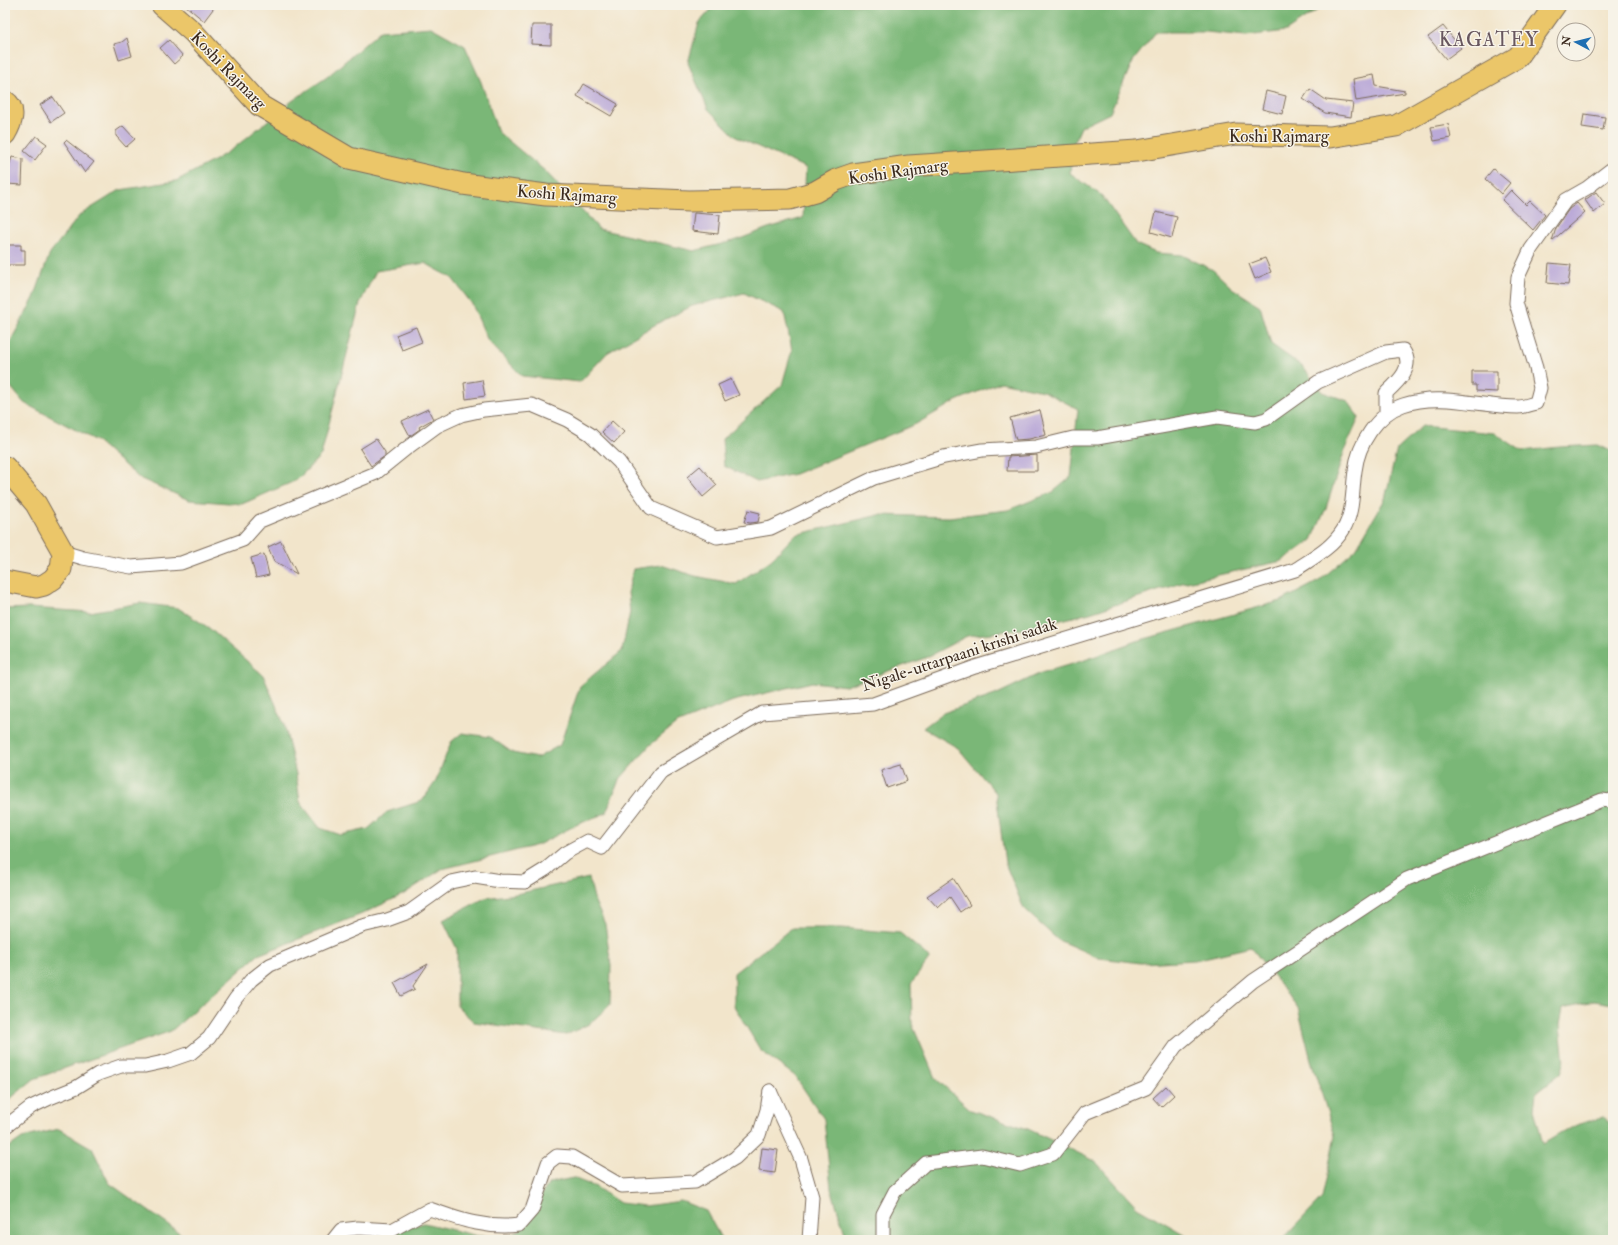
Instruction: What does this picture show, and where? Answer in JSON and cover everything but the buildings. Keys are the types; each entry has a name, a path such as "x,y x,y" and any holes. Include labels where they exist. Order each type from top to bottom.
{"main road":[{"name":"Koshi Rajmarg","path":"162,5 193,32 259,105 349,158 463,184 546,195 689,201 790,199 815,192 836,180 853,174 909,166 1137,151 1236,134 1330,137 1396,126 1518,56 1555,5"},
{"path":"5,101 8,103 12,114 11,122 5,134"},
{"path":"5,467 36,504 63,552 61,569 53,579 44,585 36,587 5,582"}],"street":[{"name":"Nigale-uttarpaani krishi sadak","path":"5,1127 31,1108 52,1096 77,1087 98,1074 121,1066 145,1066 168,1061 191,1053 209,1038 236,998 251,980 270,965 362,926 387,920 409,912 452,882 475,877 500,881 525,882 546,869 565,853 588,841 602,848 661,772 762,713 873,704 975,667 1295,570 1328,548 1344,529 1352,508 1355,468 1363,445 1374,427 1386,414 1403,405 1431,400 1519,407 1536,403 1540,388 1536,368 1516,303 1518,277 1531,249 1566,200 1587,188 1613,168"},
{"path":"63,552 83,558 131,567 181,563 243,540 260,522 376,473 437,426 460,415 484,410 532,405 566,420 590,434 620,462 651,508 717,537 770,528 874,478 944,457 982,450 1036,447 1074,438 1097,438 1217,417 1255,422 1266,419 1318,382 1386,352 1403,350 1407,355 1405,373 1401,380 1386,393 1386,414"},
{"path":"884,1240 883,1214 895,1191 926,1163 982,1156 1020,1165 1053,1154 1085,1113 1146,1088 1176,1046 1253,981 1407,879 1602,800 1609,801 1613,799"},
{"path":"333,1240 341,1230 358,1228 392,1230 430,1209 468,1222 502,1227 519,1225 532,1210 548,1163 557,1156 572,1157 622,1186 695,1182 735,1158 759,1135 767,1110 770,1091 802,1159 812,1197 809,1240"}],"green space":[{"path":"715,5 1325,5 1286,31 1246,36 1206,32 1156,32 1133,61 1110,113 1081,127 1073,145 1070,173 1102,196 1136,244 1156,253 1182,255 1213,270 1232,288 1260,306 1271,344 1303,367 1322,392 1348,401 1359,418 1345,449 1326,508 1312,540 1282,561 1182,583 1090,613 1024,629 967,636 925,658 846,686 812,682 733,701 676,724 650,745 619,780 606,813 576,825 538,845 442,869 404,894 362,914 258,955 171,1031 34,1079 5,1103 5,609 29,608 90,612 140,603 178,608 209,628 263,675 284,724 296,774 300,802 320,828 341,835 368,829 387,812 422,801 436,781 451,742 462,733 490,737 513,753 537,758 560,745 580,686 622,651 630,612 628,592 633,569 661,565 695,576 736,584 771,560 795,535 879,515 949,517 1008,510 1053,492 1071,477 1078,409 1043,391 1001,382 956,401 916,424 795,474 757,482 724,466 722,439 782,385 792,350 784,312 744,293 692,306 658,323 607,353 580,382 522,376 488,341 472,304 452,278 425,263 376,271 360,303 321,455 297,480 242,504 189,500 139,478 97,441 24,403 5,380 5,361 9,344 34,298 50,253 80,215 120,190 176,181 215,160 234,148 292,101 327,77 380,31 431,27 465,46 481,82 498,132 545,171 599,229 694,251 737,240 768,228 803,218 806,168 736,137 708,109 688,63 699,23"},
{"path":"1422,426 1495,433 1522,451 1598,445 1613,452 1613,1004 1594,1001 1563,1008 1560,1025 1564,1064 1561,1073 1536,1093 1534,1109 1543,1144 1572,1128 1595,1119 1603,1118 1613,1127 1613,1240 1282,1240 1322,1198 1335,1136 1311,1060 1298,1008 1251,947 1195,960 1141,963 1099,958 1058,940 1024,909 1005,863 996,793 958,748 923,728 943,713 995,695 1041,673 1082,661 1137,641 1281,601 1319,581 1356,549 1385,499 1397,449"},
{"path":"589,878 595,902 605,924 611,966 610,1005 589,1024 566,1035 474,1022 457,1006 457,949 443,920 485,898 516,894"},
{"path":"792,928 842,928 900,933 930,958 911,984 912,1024 935,1078 971,1110 1028,1129 1095,1161 1137,1207 1194,1240 847,1240 831,1188 824,1119 795,1076 761,1051 734,1006 734,973"},
{"path":"59,1129 92,1148 109,1183 181,1234 187,1240 5,1240 5,1150 22,1138"},
{"path":"573,1178 596,1187 620,1203 645,1206 681,1201 706,1211 722,1240 363,1240 424,1223 478,1236 505,1237 519,1231 549,1183"}],"district":[{"name":"KAGATEY","path":"1489,39"}]}
